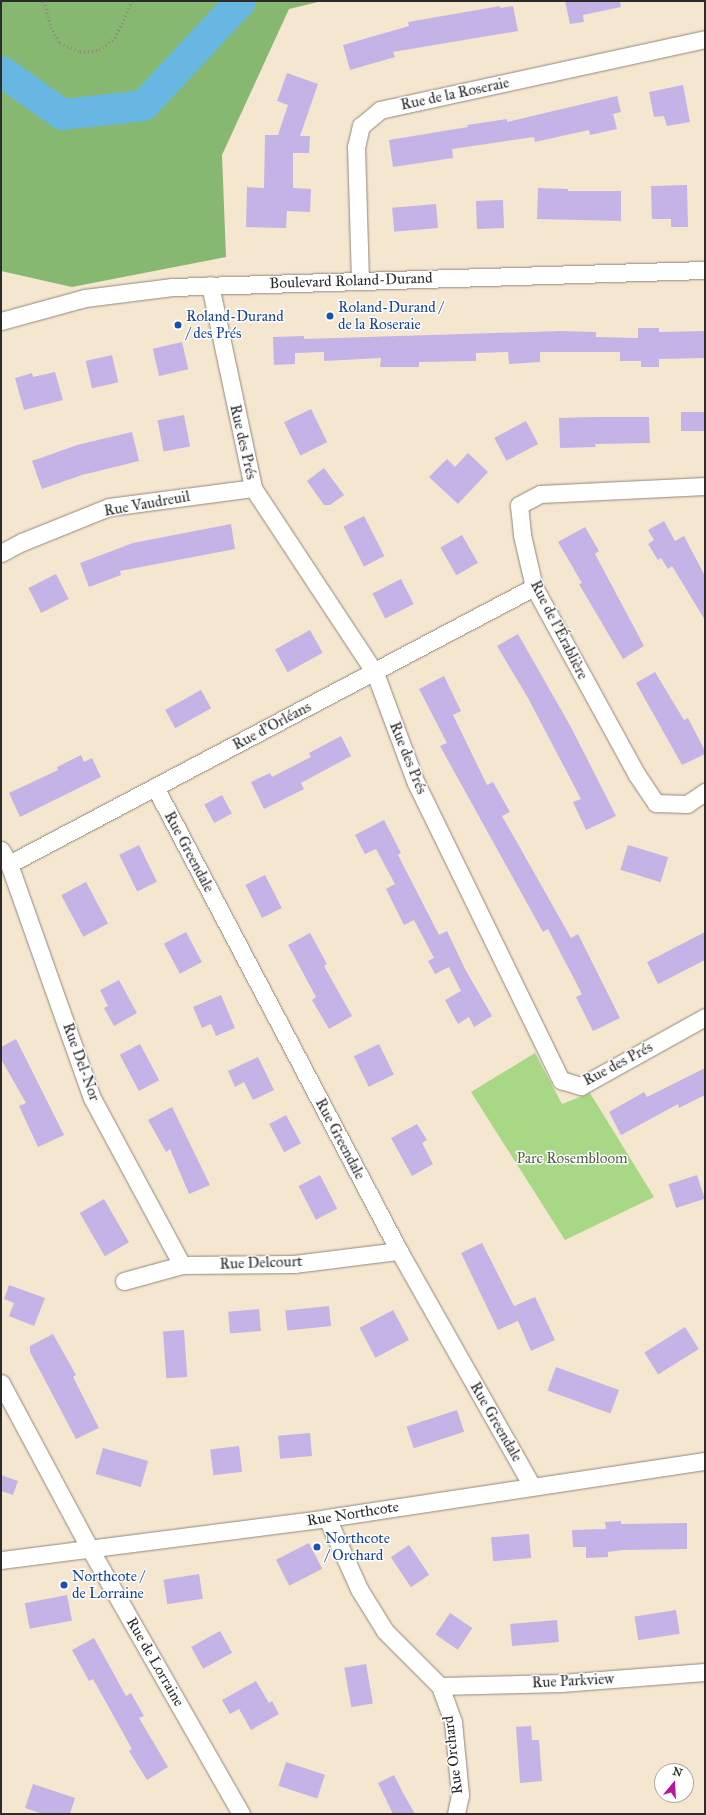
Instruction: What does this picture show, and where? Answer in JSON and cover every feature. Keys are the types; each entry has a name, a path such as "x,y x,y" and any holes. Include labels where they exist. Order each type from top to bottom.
{"street":[{"name":"Rue de la Roseraie","path":"360,281 356,147 361,126 380,110 705,39"},
{"name":"Boulevard Roland-Durand","path":"1,321 85,298 172,287 705,270"},
{"name":"Rue des Prés","path":"210,286 253,488 375,673 416,783 561,1080 581,1086 705,1016"},
{"name":"Rue de l'Érablière","path":"705,486 540,494 519,505 522,534 534,587 637,775 656,803 687,804 705,792"},
{"name":"Rue Vaudreuil","path":"1,554 22,542 109,507 253,488"},
{"name":"Rue d'Orléans","path":"5,857 155,787 375,673 534,587"},
{"name":"Rue Greendale","path":"155,787 399,1251 532,1486"},
{"name":"Rue Del-Nor","path":"5,857 92,1098 182,1265"},
{"name":"Rue Delcourt","path":"124,1281 182,1265 294,1264 399,1251"},
{"name":"Rue de Lorraine","path":"1,1383 90,1549 241,1814"},
{"name":"Rue Northcote","path":"1,1560 327,1518 705,1461"},
{"name":"Rue Orchard","path":"327,1518 359,1589 385,1631 440,1686 452,1722 460,1795 456,1814"},
{"name":"Rue Parkview","path":"440,1686 561,1683 705,1672"}],"path":[{"path":"44,1 51,27 60,43 80,52 99,50 115,38 132,1"}],"green space":[{"path":"1,1 322,1 289,9 222,155 226,257 72,287 1,271"},
{"name":"Parc Rosembloom","path":"535,1053 562,1104 590,1093 654,1197 565,1240 471,1092"}],"building":[{"path":"565,1 620,1 621,7 583,15 584,22 570,24"},
{"path":"500,6 500,8 513,6 518,31 393,52 395,57 350,70 343,45 409,26 408,22"},
{"path":"287,73 318,84 300,136 310,136 309,153 293,153 293,188 311,189 310,212 287,211 286,228 246,227 247,187 264,188 265,135 278,135 288,105 277,101"},
{"path":"683,85 690,122 667,126 664,116 654,117 649,92"},
{"path":"617,96 621,112 613,114 617,129 590,135 589,130 535,142 534,137 452,149 453,158 393,167 389,140 468,127 467,125 507,119 507,122"},
{"path":"687,185 688,227 671,227 671,219 652,219 651,186"},
{"path":"538,188 568,189 568,191 621,191 621,221 537,219"},
{"path":"503,200 504,228 477,229 476,201"},
{"path":"436,204 438,228 394,232 392,208"},
{"path":"638,328 659,328 659,332 705,331 705,358 659,359 659,367 641,367 641,361 620,361 620,352 540,352 540,362 509,364 508,352 476,353 476,361 419,362 419,367 380,367 381,358 324,361 324,352 295,353 295,364 274,365 273,337 304,336 304,339 560,331 596,332 596,337 638,338"},
{"path":"182,342 188,369 159,376 153,349"},
{"path":"112,355 118,382 92,388 86,361"},
{"path":"55,372 63,400 24,410 15,378 32,373 33,377"},
{"path":"311,409 327,442 300,455 284,422"},
{"path":"681,412 705,412 705,431 681,431"},
{"path":"184,415 190,446 164,452 157,420"},
{"path":"649,417 650,443 595,444 596,447 560,448 559,418"},
{"path":"526,421 538,444 506,461 494,438"},
{"path":"132,432 139,461 82,475 42,489 32,461 77,445"},
{"path":"468,453 488,472 458,504 429,477 447,459 455,467"},
{"path":"324,468 344,495 330,505 324,505 307,481"},
{"path":"364,516 384,556 364,567 344,526"},
{"path":"664,521 675,541 684,536 705,576 705,620 672,566 668,569 661,558 658,560 648,544 654,540 648,530"},
{"path":"231,524 235,549 120,571 121,575 89,587 80,563 133,543"},
{"path":"585,527 599,551 595,554 644,646 623,659 579,584 582,583 558,542"},
{"path":"462,535 478,563 456,575 440,548"},
{"path":"56,574 69,599 41,613 28,588"},
{"path":"401,579 414,604 385,618 372,594"},
{"path":"310,630 323,653 288,672 275,649"},
{"path":"518,634 572,729 616,816 586,830 573,802 581,799 528,698 497,646"},
{"path":"655,672 684,720 688,718 705,751 705,754 682,765 636,683"},
{"path":"444,676 461,711 453,715 487,785 493,782 510,812 502,816 571,938 578,934 620,1018 593,1031 576,997 582,994 548,929 543,932 440,746 447,743 419,689"},
{"path":"201,690 211,708 175,728 165,710"},
{"path":"341,736 351,756 301,783 304,789 264,809 251,782 270,773 272,777 311,757 309,753"},
{"path":"81,755 84,762 92,758 101,777 20,817 9,793 58,770 57,767"},
{"path":"222,795 232,814 214,823 204,804"},
{"path":"384,820 401,853 398,855 439,935 447,931 465,969 492,1016 474,1027 469,1017 458,1024 445,1000 461,991 449,967 435,974 428,961 434,958 414,920 404,925 386,889 395,884 376,849 365,854 355,835"},
{"path":"139,845 157,882 137,891 119,855"},
{"path":"628,845 668,857 661,882 620,870"},
{"path":"265,875 282,908 262,918 245,885"},
{"path":"86,882 108,923 83,937 61,895"},
{"path":"186,932 202,962 180,974 164,944"},
{"path":"705,932 705,960 658,984 647,962"},
{"path":"310,933 327,964 324,966 352,1016 329,1029 312,1000 316,997 288,945"},
{"path":"119,980 137,1013 114,1026 104,1008 108,1006 100,990"},
{"path":"221,995 235,1028 216,1036 211,1024 202,1028 193,1007"},
{"path":"16,1039 64,1135 38,1147 19,1106 26,1103 1,1059 1,1047"},
{"path":"140,1044 159,1080 139,1091 120,1055"},
{"path":"379,1044 394,1075 369,1087 354,1056"},
{"path":"258,1057 274,1090 253,1100 244,1082 235,1087 228,1071"},
{"path":"705,1068 705,1095 679,1108 678,1104 621,1135 609,1112 644,1092 647,1097"},
{"path":"172,1107 210,1185 189,1194 170,1149 166,1152 148,1120"},
{"path":"286,1115 301,1143 284,1152 269,1124"},
{"path":"417,1124 427,1140 422,1143 433,1164 412,1176 391,1138"},
{"path":"320,1175 337,1209 316,1220 299,1186"},
{"path":"697,1175 705,1199 676,1208 668,1184"},
{"path":"104,1199 129,1242 105,1256 80,1213"},
{"path":"482,1243 514,1306 535,1297 555,1340 531,1351 518,1321 498,1330 461,1253"},
{"path":"9,1285 45,1298 34,1326 9,1316 14,1303 4,1299"},
{"path":"329,1306 331,1326 287,1330 285,1311"},
{"path":"259,1309 261,1331 230,1334 228,1312"},
{"path":"393,1310 409,1340 375,1358 359,1328"},
{"path":"685,1327 699,1349 658,1374 644,1352"},
{"path":"184,1330 187,1377 166,1378 163,1331"},
{"path":"53,1334 76,1375 73,1377 99,1428 76,1439 30,1352 30,1346"},
{"path":"556,1367 619,1390 610,1413 547,1390"},
{"path":"457,1410 464,1432 414,1448 407,1426"},
{"path":"310,1433 312,1456 280,1459 278,1436"},
{"path":"239,1446 242,1472 213,1475 210,1450"},
{"path":"103,1448 148,1461 141,1487 96,1474"},
{"path":"1,1475 18,1481 13,1495 1,1491"},
{"path":"621,1521 621,1524 687,1523 687,1549 622,1550 608,1552 608,1557 586,1558 586,1547 573,1547 572,1530 606,1529 605,1522"},
{"path":"529,1534 531,1558 493,1561 491,1537"},
{"path":"309,1543 322,1569 289,1586 276,1560"},
{"path":"409,1545 429,1575 411,1587 391,1557"},
{"path":"199,1574 203,1599 167,1604 163,1580"},
{"path":"67,1595 72,1621 30,1629 25,1603"},
{"path":"676,1610 680,1634 638,1640 635,1617"},
{"path":"450,1613 472,1628 458,1650 435,1635"},
{"path":"557,1620 559,1642 512,1646 510,1624"},
{"path":"220,1631 232,1653 203,1669 191,1647"},
{"path":"94,1638 126,1696 131,1693 144,1716 139,1718 168,1767 147,1780 129,1751 132,1749 93,1679 89,1681 72,1650"},
{"path":"366,1664 373,1703 351,1707 344,1668"},
{"path":"256,1681 269,1703 272,1701 279,1714 251,1730 239,1709 230,1714 222,1700"},
{"path":"531,1726 532,1740 539,1740 542,1781 520,1783 516,1727"},
{"path":"286,1762 325,1775 317,1798 278,1786"},
{"path":"394,1775 415,1814 393,1814 378,1783"},
{"path":"33,1784 75,1798 70,1814 43,1814 25,1808"}],"waterway":[{"path":"1,71 62,114 143,105 240,1"}],"place":[{"name":"Roland-Durand / de la Roseraie","path":"330,316"},
{"name":"Roland-Durand / des Prés","path":"178,325"},
{"name":"Northcote / Orchard","path":"317,1547"},
{"name":"Northcote / de Lorraine","path":"64,1585"}]}
